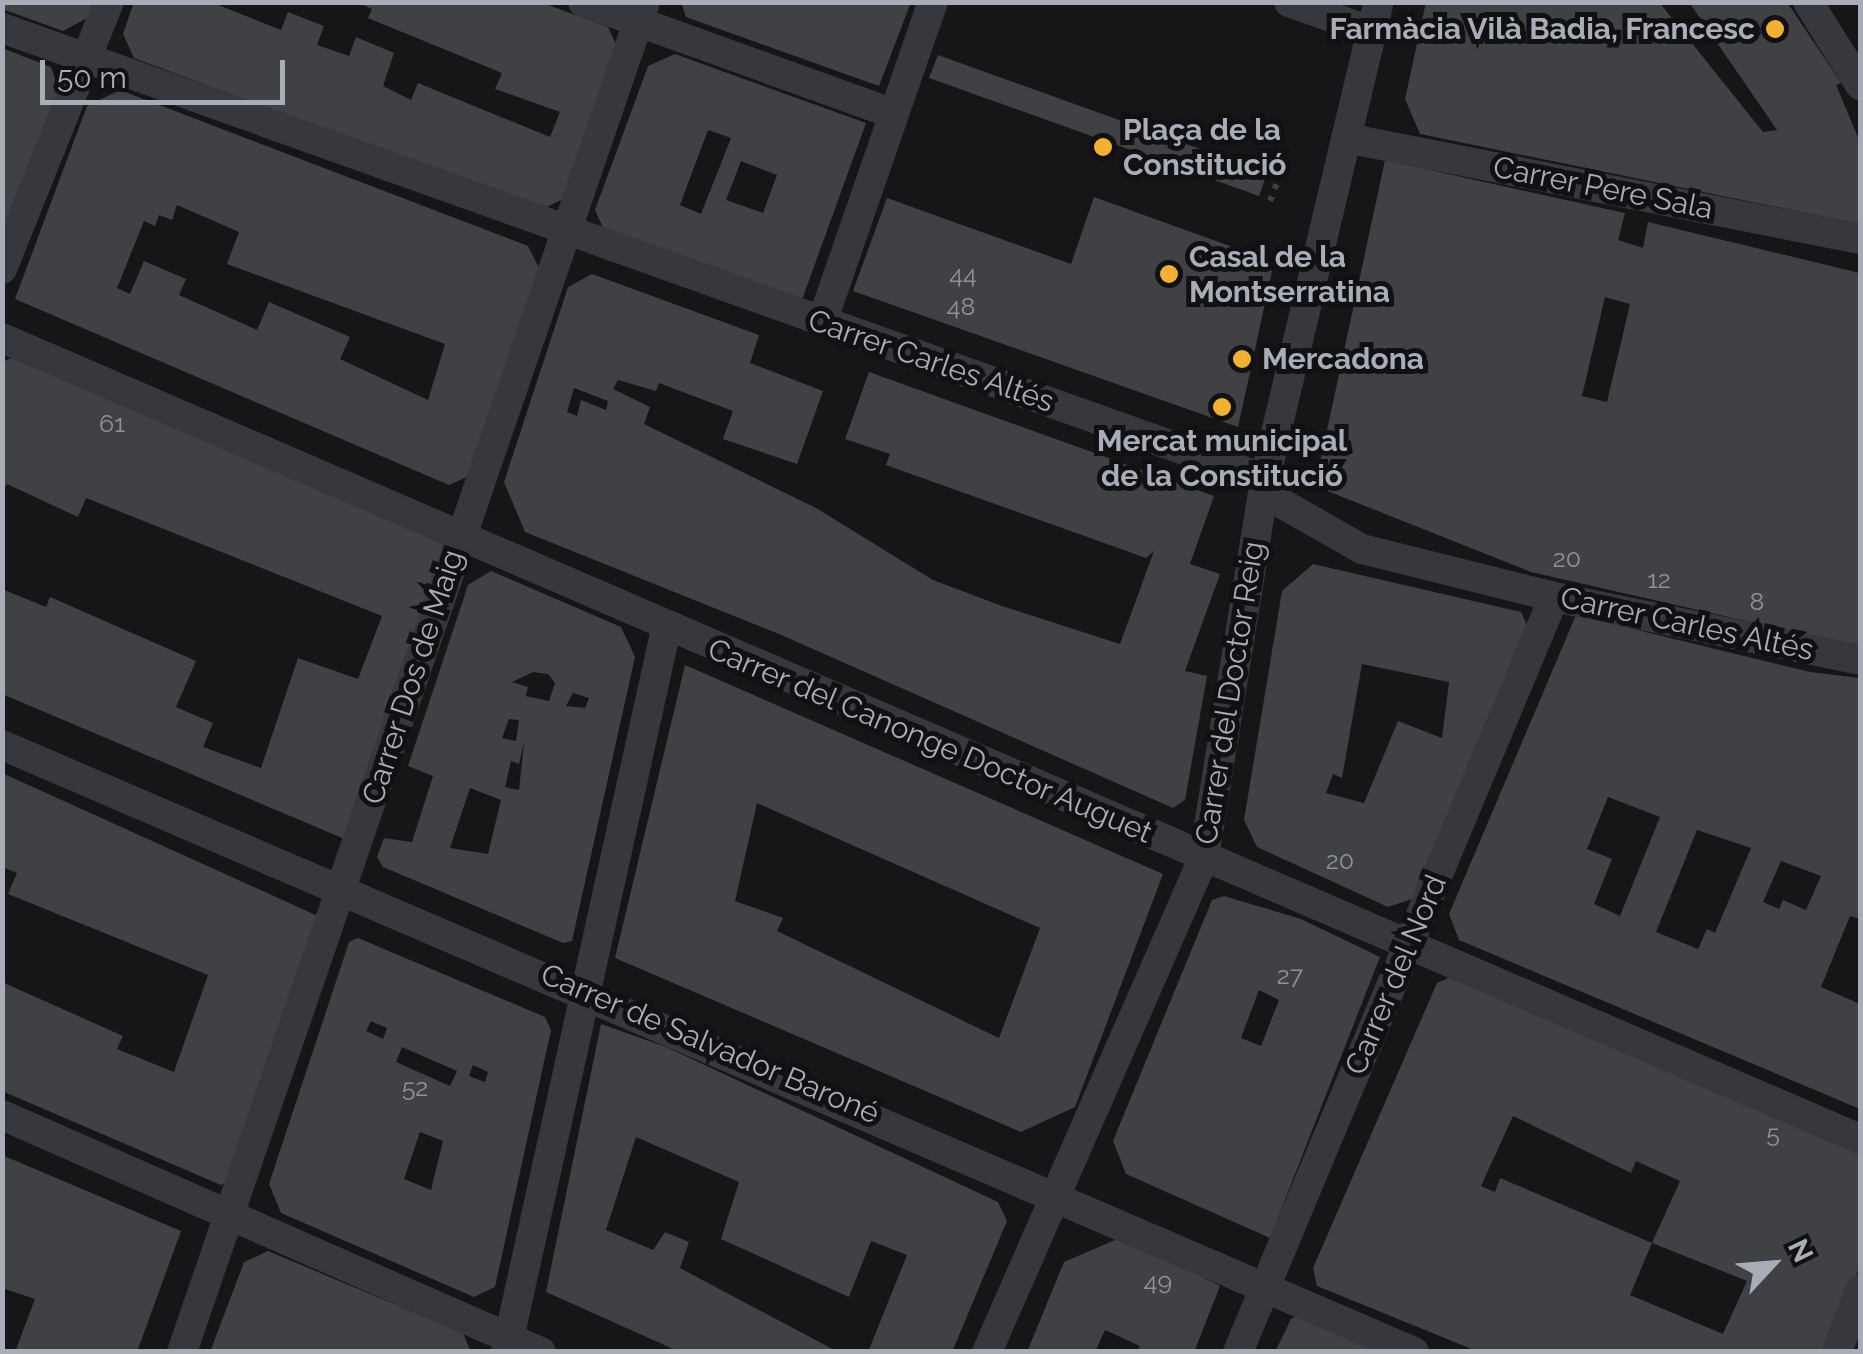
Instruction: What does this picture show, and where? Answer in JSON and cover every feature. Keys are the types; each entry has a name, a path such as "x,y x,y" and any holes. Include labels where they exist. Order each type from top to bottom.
{"street":[{"path":"2,269 109,2"},
{"path":"583,2 642,13 892,113"},
{"path":"822,322 933,2"},
{"path":"1289,2 1375,17"},
{"path":"1808,2 1860,85"},
{"name":"Carrer Dos de Maig","path":"182,1352 233,1218 562,233 642,13"},
{"name":"Carrer del Doctor Reig","path":"987,1352 1204,857 1264,479 1375,17"},
{"name":"Carrer Carles Altés","path":"2,28 562,233 1264,479 1280,503 1362,549 1554,597 1860,660"},
{"name":"Carrer Pere Sala","path":"1346,138 1860,239"},
{"name":"Carrer del Canonge Doctor Auguet","path":"2,338 666,629 1860,1139"},
{"name":"Carrer del Nord","path":"1238,1352 1554,597"},
{"path":"507,1345 666,629"},
{"name":"Carrer de Salvador Baroné","path":"2,745 1057,1193 1414,1352"},
{"path":"2,1115 507,1345 541,1352"},
{"path":"1836,1352 1860,1290"}],"path":[{"path":"1270,201 1279,177"}],"building":[{"path":"2,2 96,2 91,16 63,31 2,9"},
{"path":"134,2 211,2 281,30 288,12 324,26 317,45 349,56 356,37 394,53 383,86 411,100 418,83 550,137 560,112 495,89 502,73 368,18 372,9 357,2 540,2 608,27 618,49 567,197 541,210 134,58 123,34"},
{"path":"681,2 911,2 879,86 686,17"},
{"path":"1426,2 1659,2 1763,132 1777,130 1689,2 1787,2 1841,83 1836,85 1860,142 1860,224 1420,134 1405,99"},
{"path":"2,48 51,67 61,96 2,245"},
{"path":"675,54 866,123 799,308 608,239 595,210 648,66","holes":["708,130 731,138 701,214 680,205","741,161 777,175 763,213 726,200"]},
{"path":"938,55 1267,173 1259,196 929,78"},
{"path":"120,90 528,246 541,272 478,472 449,485 15,299 87,106","holes":["177,205 239,232 227,264 445,344 428,400 340,359 350,337 269,302 257,330 179,295 186,279 144,261 130,294 117,288 144,221 155,226 159,215 172,220"]},
{"path":"1385,160 1625,213 1618,240 1643,248 1648,222 1860,273 1860,647 1531,572 1315,486","holes":["1605,297 1630,304 1607,402 1582,396"]},
{"path":"1094,197 1274,262 1238,427 853,291 887,198 1071,264"},
{"path":"592,274 759,335 750,363 823,391 797,464 723,439 733,411 659,383 656,391 618,380 613,389 650,407 644,424 816,508 933,580 1002,606 1120,644 1154,551 1146,558 886,465 890,454 845,439 869,372 1214,496 1190,564 1220,574 1185,671 1207,676 1185,800 1173,808 779,634 525,532 504,482 568,287","holes":["574,388 608,401 606,410 581,400 577,416 567,412"]},
{"path":"14,357 449,546 347,840 2,694 2,589 46,607 50,597 196,661 176,707 213,723 203,747 261,768 298,658 358,679 382,616 86,498 78,517 7,484 2,492 2,362"},
{"path":"1313,564 1521,612 1527,625 1415,898 1388,907 1257,847 1244,820 1282,591","holes":["1362,664 1449,682 1442,738 1398,721 1364,803 1326,793 1333,774 1342,778"]},
{"path":"491,571 621,627 635,657 572,941 563,943 383,867 377,857 384,838 412,842 433,776 408,766 468,585","holes":["533,672 548,674 555,683 549,701 526,696 528,687 512,682","573,693 589,698 585,708 566,706","509,719 519,720 516,741 502,738","524,742 519,790 505,787 511,761 519,764","470,788 501,800 488,854 450,848"]},
{"path":"1576,615 1810,672 1860,678 1860,919 1850,916 1821,987 1860,1004 1860,1109 1459,940 1449,914","holes":["1608,797 1660,817 1620,916 1594,904 1612,859 1587,849","1697,830 1751,848 1715,933 1707,929 1698,949 1656,932","1781,861 1821,876 1806,910 1783,900 1779,909 1763,902"]},
{"path":"685,665 1163,874 1075,1107 1021,1132 615,958","holes":["757,803 1040,928 999,1038 777,931 783,918 735,901"]},
{"path":"2,773 320,917 241,1175 221,1185 2,1091 2,982 123,1036 117,1049 174,1072 208,975 8,894 17,873 2,867"},
{"path":"1224,896 1301,919 1380,957 1270,1238 1126,1174 1113,1141 1212,900","holes":["1259,990 1279,1000 1261,1046 1241,1038"]},
{"path":"358,938 545,1017 551,1030 495,1287 474,1297 281,1213 269,1184 349,942","holes":["371,1021 387,1028 383,1039 366,1031","402,1047 457,1071 450,1086 396,1062","473,1065 488,1072 485,1082 469,1076","420,1132 443,1141 431,1190 404,1179"]},
{"path":"1457,974 1860,1148 1860,1266 1826,1352 1479,1352 1317,1286 1313,1268 1437,983","holes":["1513,1116 1631,1173 1636,1161 1680,1181 1652,1243 1500,1178 1495,1192 1481,1186","1652,1243 1747,1281 1723,1334 1630,1295"]},
{"path":"601,1024 666,1047 998,1202 1007,1221 952,1352 868,1352 907,1255 871,1241 849,1297 721,1239 739,1182 636,1137 606,1230 653,1250 665,1232 689,1242 680,1268 838,1352 680,1352 546,1292"},
{"path":"2,1155 181,1231 137,1352 15,1352 35,1299 2,1288"},
{"path":"1122,1237 1220,1286 1194,1352 1137,1352 1140,1346 1105,1330 1095,1352 1027,1352 1064,1262"},
{"path":"268,1251 463,1333 471,1352 210,1352 244,1262"},
{"path":"1309,1310 1405,1352 1275,1352 1291,1319"}],"place":[{"name":"Farmàcia Vilà Badia, Francesc","path":"1775,29"},
{"name":"Plaça de la Constitució","path":"1103,147"},
{"name":"Casal de la Montserratina","path":"1169,274"},
{"name":"Mercadona","path":"1242,359"},
{"name":"Mercat municipal de la Constitució","path":"1222,407"}]}
